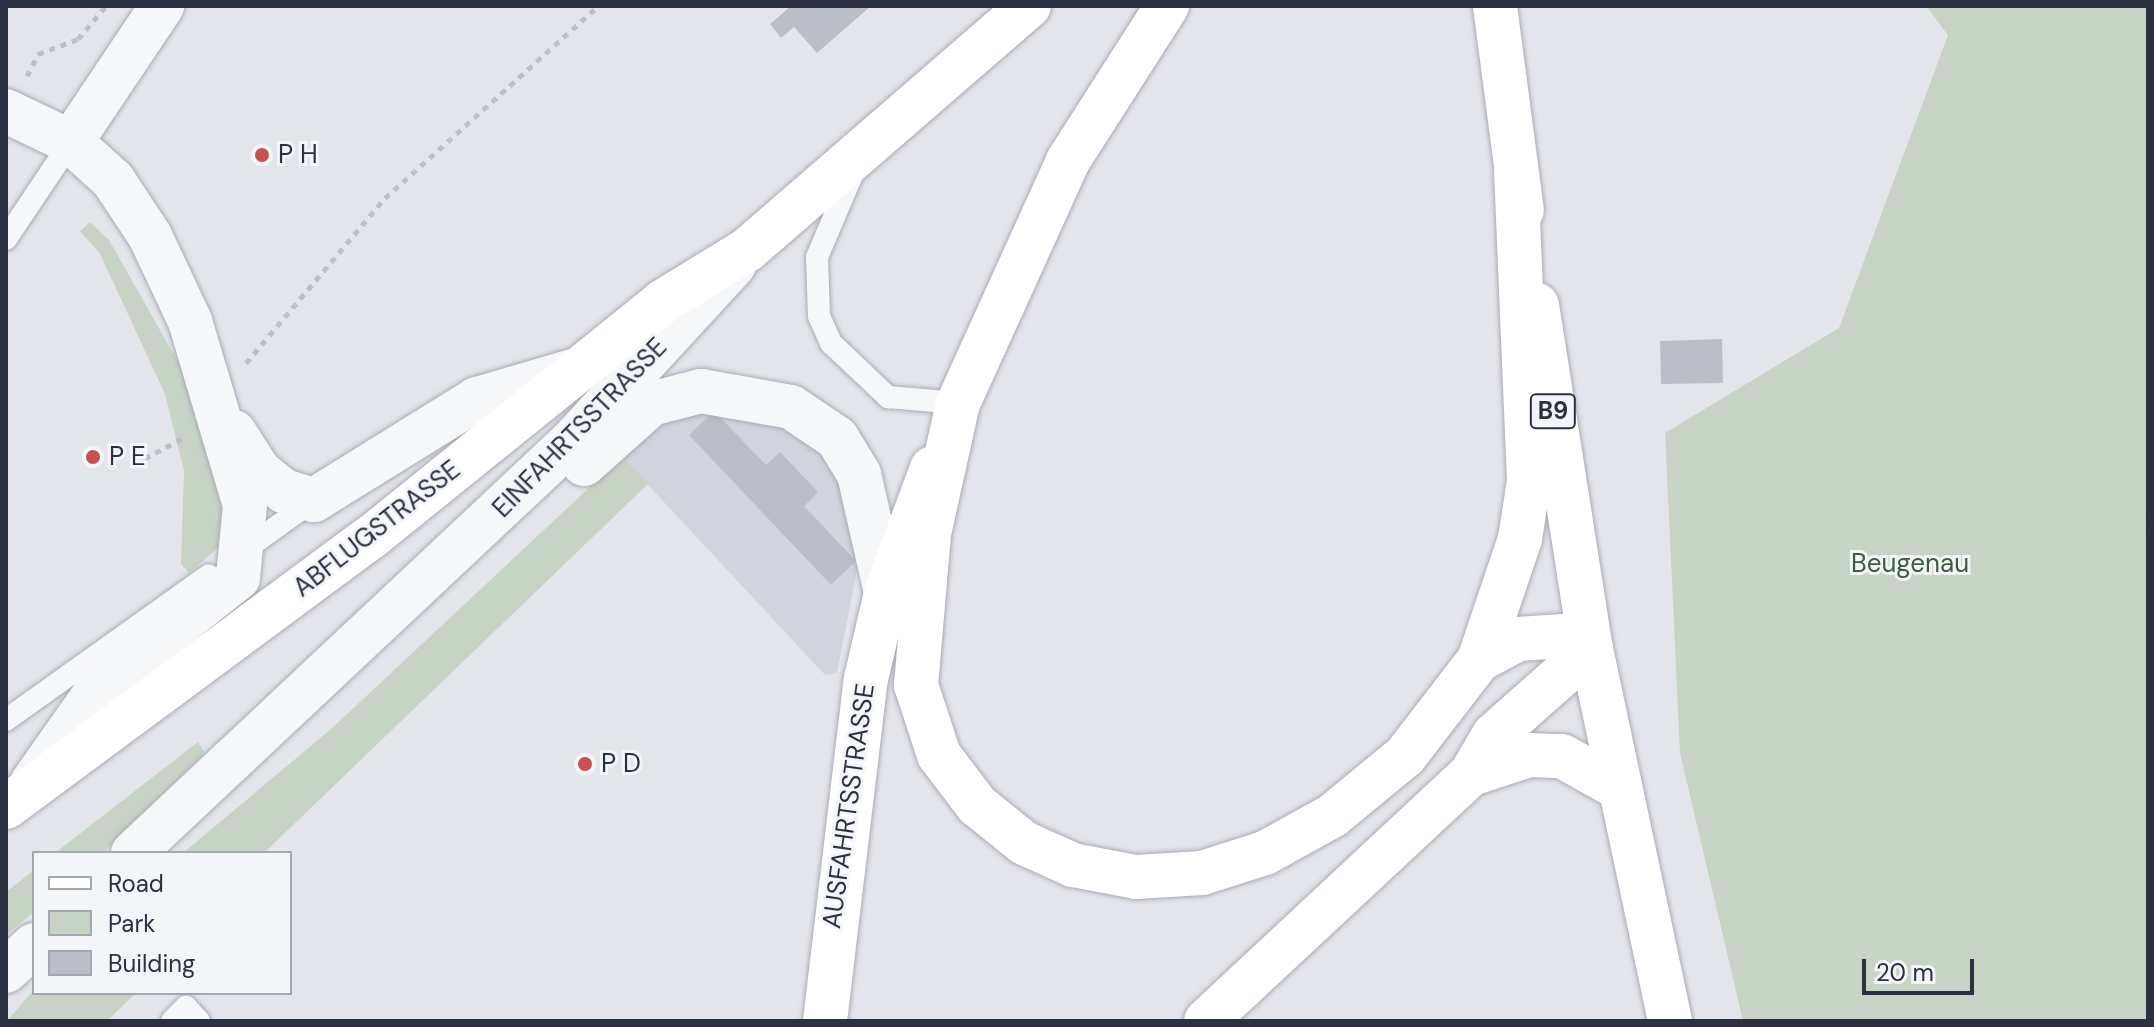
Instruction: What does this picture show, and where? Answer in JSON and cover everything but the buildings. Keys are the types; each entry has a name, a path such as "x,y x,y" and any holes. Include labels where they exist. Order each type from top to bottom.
{"main road":[{"name":"EINFAHRTSSTRASSE","path":"747,250 860,156 1029,6"},
{"path":"1167,6 1068,161 958,403 929,534 916,685 939,755 977,805 1024,843 1073,865 1136,877 1202,873 1265,853 1332,816 1405,756 1479,660 1520,539 1529,481 1516,174"},
{"name":"B9","path":"1495,6 1516,174 1591,649 1670,1021"},
{"name":"ABFLUGSTRASSE","path":"16,798 370,538 662,302 747,250"},
{"name":"AUSFAHRTSSTRASSE","path":"825,1021 846,799 886,593 958,403"},
{"path":"1206,1021 1471,774 1494,735 1591,649 1563,636 1518,639 1479,660"},
{"path":"1471,774 1529,755 1562,756 1619,788"}],"street":[{"path":"71,142 162,6"},
{"path":"8,111 71,142 113,180 150,236 220,407 245,505 246,549 238,578 99,688 16,798"},
{"name":"EINFAHRTSSTRASSE","path":"135,851 466,544 747,250"},
{"path":"220,407 259,471 284,491 314,500 477,399 573,371"},
{"path":"466,544 510,527 651,404 701,391 747,395 791,407 837,438 871,504 886,593"},
{"path":"6,971 32,947"}],"lane":[{"path":"6,239 71,142"},
{"path":"860,156 817,257 819,316 831,343 888,397 958,403"},
{"path":"6,720 314,500"},
{"path":"172,1021 186,1007 199,1021"}],"path":[{"path":"8,111 38,54 78,39 106,6"},
{"path":"134,464 177,443 220,407 385,198 598,6"},
{"path":"2148,514 2148,535"}],"shaded area":[{"path":"692,411 792,425 845,477 860,555 837,673 825,675 622,457 645,433"}],"green space":[{"name":"Beugenau","path":"1926,6 2148,6 2148,1021 1743,1021 1680,753 1665,433 1839,328 1948,35"},
{"path":"90,222 109,240 186,376 227,494 220,546 189,573 181,564 184,471 165,394 100,254 80,231"},
{"path":"622,457 649,483 266,851 185,851 330,730"},
{"path":"198,742 205,753 105,851 58,851"},
{"path":"32,872 32,914 6,935 6,892"},
{"path":"32,992 32,995 134,995 107,1021 7,1021"}],"place":[{"name":"P H","path":"262,155"},
{"name":"P E","path":"93,457"},
{"name":"P D","path":"585,764"}]}
